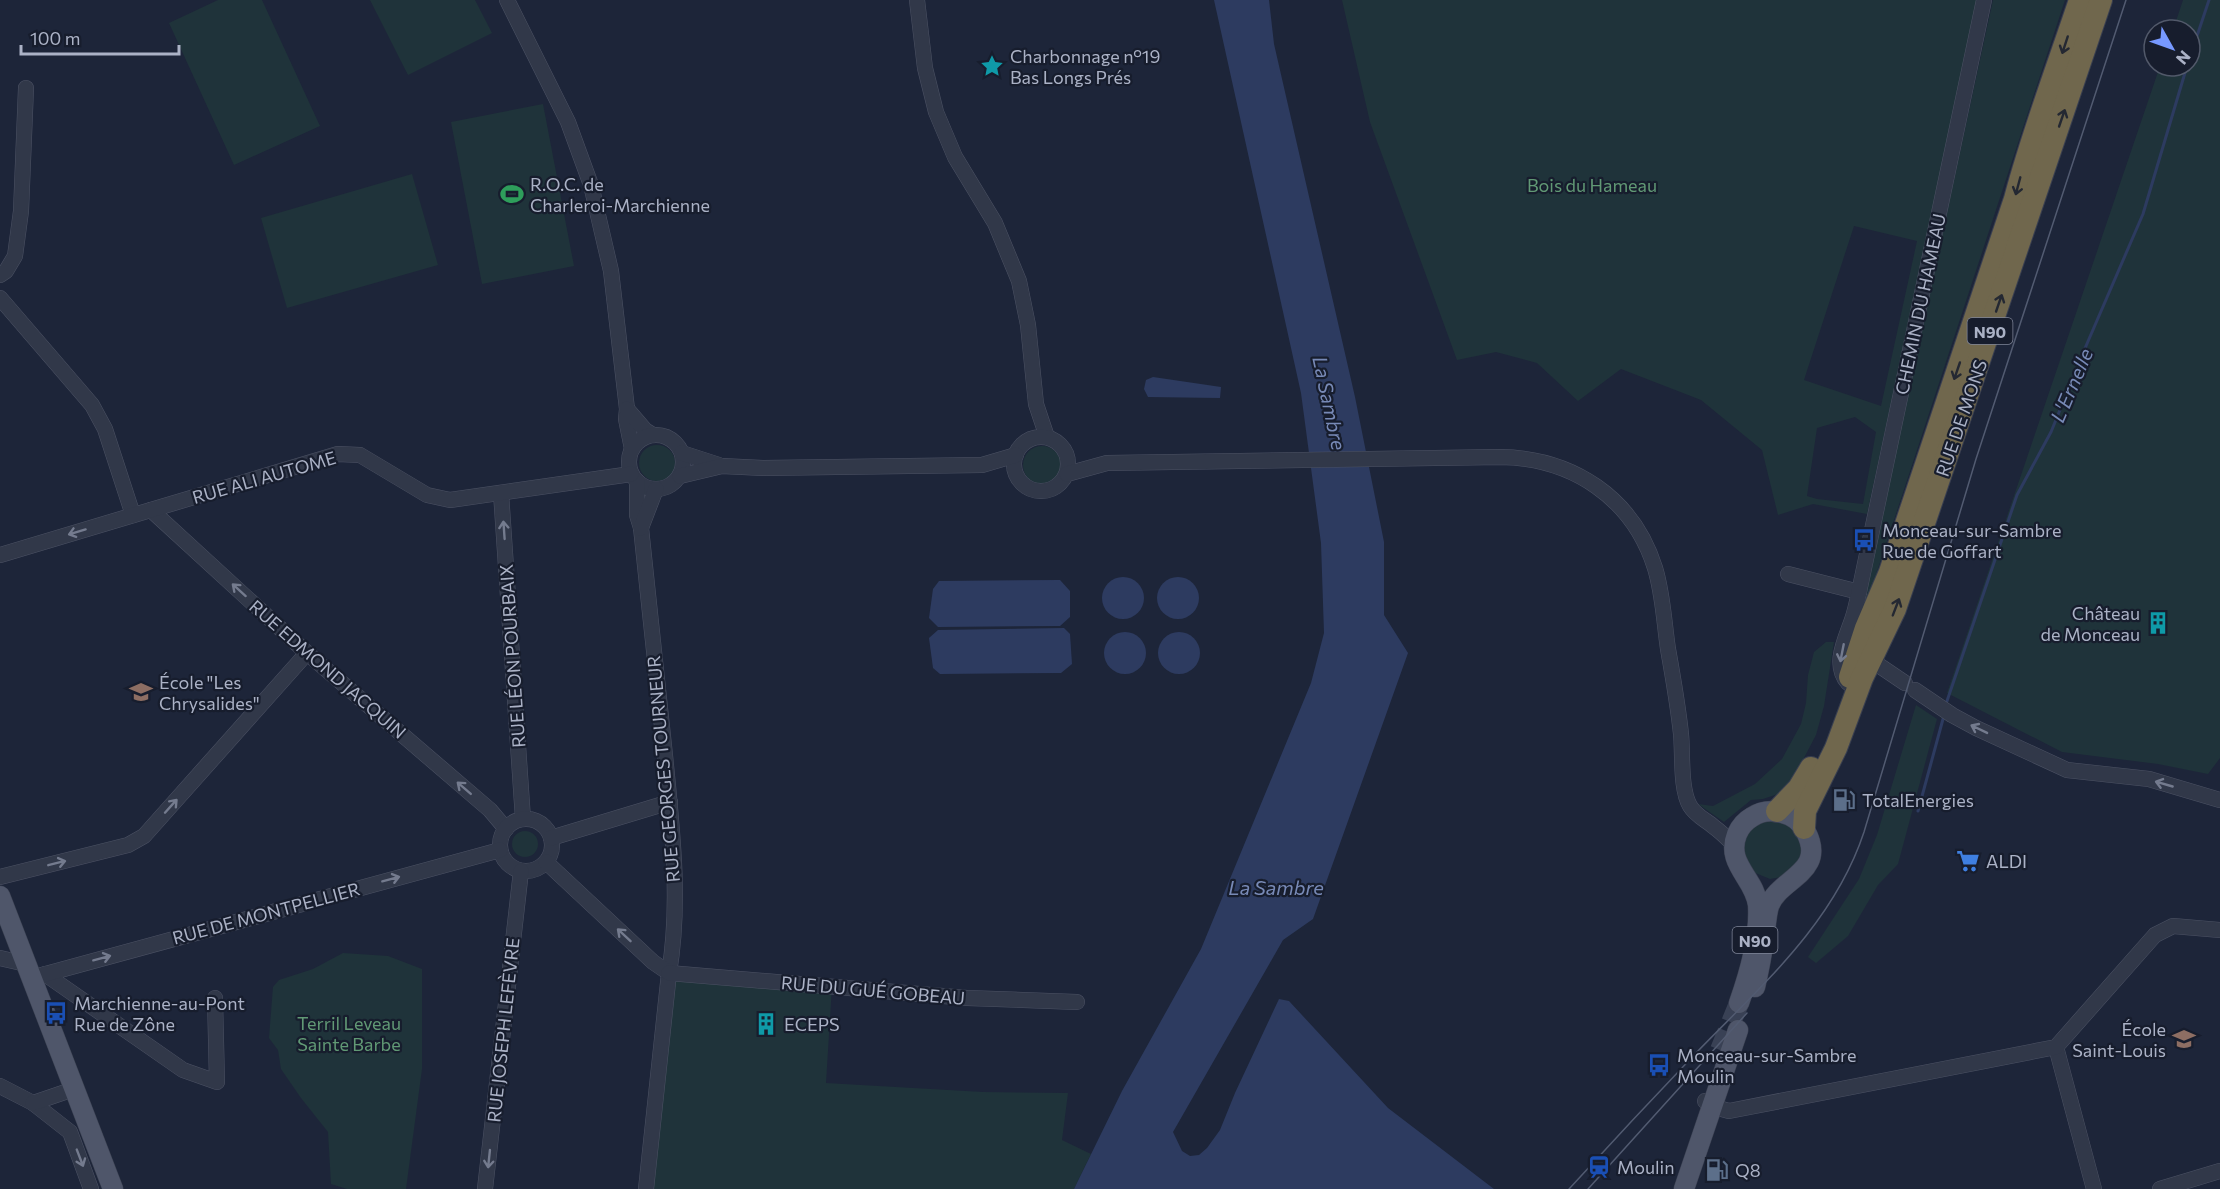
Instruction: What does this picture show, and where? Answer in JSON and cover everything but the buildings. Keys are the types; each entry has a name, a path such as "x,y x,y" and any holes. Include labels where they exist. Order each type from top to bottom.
{"highway":[{"name":"RUE DE MONS","path":"1804,828 1805,812 1836,748 1859,685 1865,653 1860,614 1890,572 2015,199 2030,142 2080,0"},
{"name":"RUE DE MONS","path":"1777,811 1799,789 1827,738 1848,683 1895,609 2101,0"}],"main road":[{"path":"1777,811 1797,820 1804,828"},
{"name":"RUE DE MONS","path":"1737,837 1745,822 1760,813 1777,811"},
{"name":"RUE DE MONS","path":"1755,987 1761,964 1769,907 1775,894 1800,875 1808,862 1810,845 1804,828"},
{"name":"N90","path":"1737,837 1735,859 1754,892 1758,904 1750,966 1739,1003"},
{"path":"1746,877 1766,887 1788,884"},
{"path":"0,896 34,972 74,1089 79,1129 113,1189"},
{"path":"1684,1189 1702,1133 1708,1104 1738,1030"},
{"path":"1708,1104 1706,1089 1720,1050"}],"street":[{"path":"507,0 568,122 591,185 611,271 627,409 626,419 632,449 629,465 634,478 645,487 656,489 672,485 680,476 684,462 682,453 672,439 653,435 640,440 632,449"},
{"path":"917,0 925,68 936,112 955,157 995,223 1019,282 1028,325 1036,404 1047,437"},
{"name":"CHEMIN DU HAMEAU","path":"1848,683 1842,677 1840,666 1846,630 1860,614 1859,592 1984,0"},
{"path":"3,273 15,256 21,211 26,88"},
{"path":"0,298 92,405 105,429 133,515"},
{"path":"1036,404 1014,461 1016,474 1026,487 1042,491 1057,486 1067,474 1107,463 1500,456 1543,461 1579,475 1598,487 1623,511 1643,540 1656,571 1681,732 1686,795 1690,806 1704,820 1737,837"},
{"path":"627,409 645,430 653,435"},
{"path":"982,465 1020,449 1035,437 1047,437 1058,443 1066,453 1067,474"},
{"path":"682,453 722,466 763,468 982,465 1016,474"},
{"path":"1066,453 1107,463"},
{"name":"RUE ALI AUTOME","path":"0,555 338,454 360,455 427,495 450,501 634,478"},
{"path":"680,476 722,466"},
{"name":"RUE GEORGES TOURNEUR","path":"634,478 674,856 673,947 646,1189"},
{"name":"RUE GEORGES TOURNEUR","path":"641,528 656,489"},
{"name":"RUE LÉON POURBAIX","path":"501,493 523,819"},
{"name":"RUE EDMOND JACQUIN","path":"151,510 307,653 490,810 506,829"},
{"path":"1788,574 1859,592"},
{"path":"0,876 128,845 144,836 307,653"},
{"path":"1865,653 1952,715 2067,770 2149,779 2220,800"},
{"path":"551,838 669,802"},
{"path":"523,819 533,820 542,825 551,838 551,852 546,862 537,869 521,871 503,859 500,839 512,823 523,819"},
{"name":"RUE DE MONTPELLIER","path":"34,972 500,850"},
{"path":"546,862 653,962 669,974"},
{"name":"RUE JOSEPH LEFÈVRE","path":"485,1189 521,871"},
{"path":"1708,1104 1729,1110 2056,1047 2155,934 2173,926 2220,930"},
{"path":"0,958 34,972 183,1070 217,1082 214,998"},
{"name":"RUE DU GUÉ GOBEAU","path":"669,974 967,998 1077,1002"},
{"path":"2056,1047 2094,1189"},
{"path":"0,1086 79,1129 91,1189"},
{"path":"33,1103 74,1089"},
{"path":"2160,1189 2220,1171"}],"green space":[{"path":"218,0 262,0 320,126 234,165 169,23"},
{"path":"370,0 475,0 492,33 408,75"},
{"name":"Bois du Hameau","path":"1342,0 1978,0 1867,514 1813,504 1778,515 1762,450 1701,400 1621,369 1578,401 1537,363 1496,352 1457,360 1370,122","holes":["1854,226 1917,241 1881,406 1804,380","1855,417 1876,432 1863,504 1807,496 1817,428"]},
{"path":"1993,0 2065,0 1867,602 1863,601"},
{"path":"2183,0 2220,0 2220,758 2208,774 2158,764 2062,752 1947,693 2156,78 2202,78 2202,18 2177,18"},
{"name":"R.O.C. de Charleroi-Marchienne","path":"543,104 574,266 482,284 451,122"},
{"path":"412,174 438,265 287,308 261,218"},
{"path":"657,445 670,450 675,463 670,476 657,481 644,476 639,463 644,450"},
{"path":"1042,446 1055,452 1061,465 1055,478 1042,484 1029,478 1023,465 1029,452"},
{"path":"1826,642 1834,642 1824,706 1816,735 1795,775 1778,794 1751,800 1724,822 1698,804 1713,806 1755,784 1782,759 1801,724 1806,703 1808,675 1814,652"},
{"path":"1916,705 1937,719 1898,864 1878,885 1848,936 1816,963 1808,957 1859,879 1877,835"},
{"path":"1760,821 1784,821 1801,837 1800,861 1782,877 1770,879 1753,872 1742,851 1746,834"},
{"path":"525,831 534,835 538,844 534,853 525,857 516,853 512,844 516,835"},
{"name":"Terril Leveau Sainte Barbe","path":"343,953 388,956 422,969 422,1069 406,1189 347,1189 331,1184 328,1132 281,1069 278,1050 269,1038 273,987 279,980 313,969"},
{"path":"669,973 832,986 826,1083 983,1092 1068,1093 1062,1140 1091,1154 1074,1189 646,1189"}],"water":[{"name":"La Sambre","path":"1214,0 1269,0 1274,44 1355,397 1384,542 1384,615 1408,653 1313,919 1283,940 1173,1132 1182,1151 1190,1156 1199,1155 1207,1148 1220,1130 1279,999 1289,1001 1388,1108 1494,1189 1074,1189 1122,1091 1201,949 1311,683 1324,633 1321,543 1301,393"},
{"path":"1153,377 1221,387 1220,398 1148,397 1144,389 1146,380"},
{"path":"1123,577 1138,583 1144,598 1138,613 1123,619 1108,613 1102,598 1108,583"},
{"path":"1178,577 1193,583 1199,598 1193,613 1178,619 1163,613 1157,598 1163,583"},
{"path":"1060,580 1070,591 1070,617 1060,626 938,627 929,618 933,589 939,581"},
{"path":"1064,628 1070,634 1072,664 1061,673 940,674 933,668 929,638 938,630"},
{"path":"1125,632 1140,638 1146,653 1140,668 1125,674 1110,668 1104,653 1110,638"},
{"path":"1179,632 1194,638 1200,653 1194,668 1179,674 1164,668 1158,653 1164,638"}],"waterway":[{"name":"L'Ernelle","path":"2202,21 2209,0"},
{"name":"L'Ernelle","path":"1947,701 2017,495 2051,432 2143,214 2183,78"},
{"name":"L'Ernelle","path":"1918,811 1943,719"}],"tunnel":[{"path":"1720,1050 1739,1003"}],"tram line":[{"path":"1569,1189 1794,951 1815,924 1851,865 1864,832 1976,459 2126,0"},
{"path":"1588,1189 1747,1013"}],"place":[{"name":"Charbonnage n°19 Bas Longs Prés","path":"992,66"},
{"name":"R.O.C. de Charleroi-Marchienne","path":"512,194"},
{"name":"Monceau-sur-Sambre Rue de Goffart","path":"1864,540"},
{"name":"Château de Monceau","path":"2158,623"},
{"name":"École \"Les Chrysalides\"","path":"141,692"},
{"name":"TotalEnergies","path":"1844,800"},
{"name":"ALDI","path":"1968,861"},
{"name":"Marchienne-au-Pont Rue de Zône","path":"56,1013"},
{"name":"ECEPS","path":"766,1024"},
{"name":"École Saint-Louis","path":"2184,1039"},
{"name":"Monceau-sur-Sambre Moulin","path":"1659,1065"},
{"name":"Moulin","path":"1599,1167"},
{"name":"Q8","path":"1717,1170"}]}
